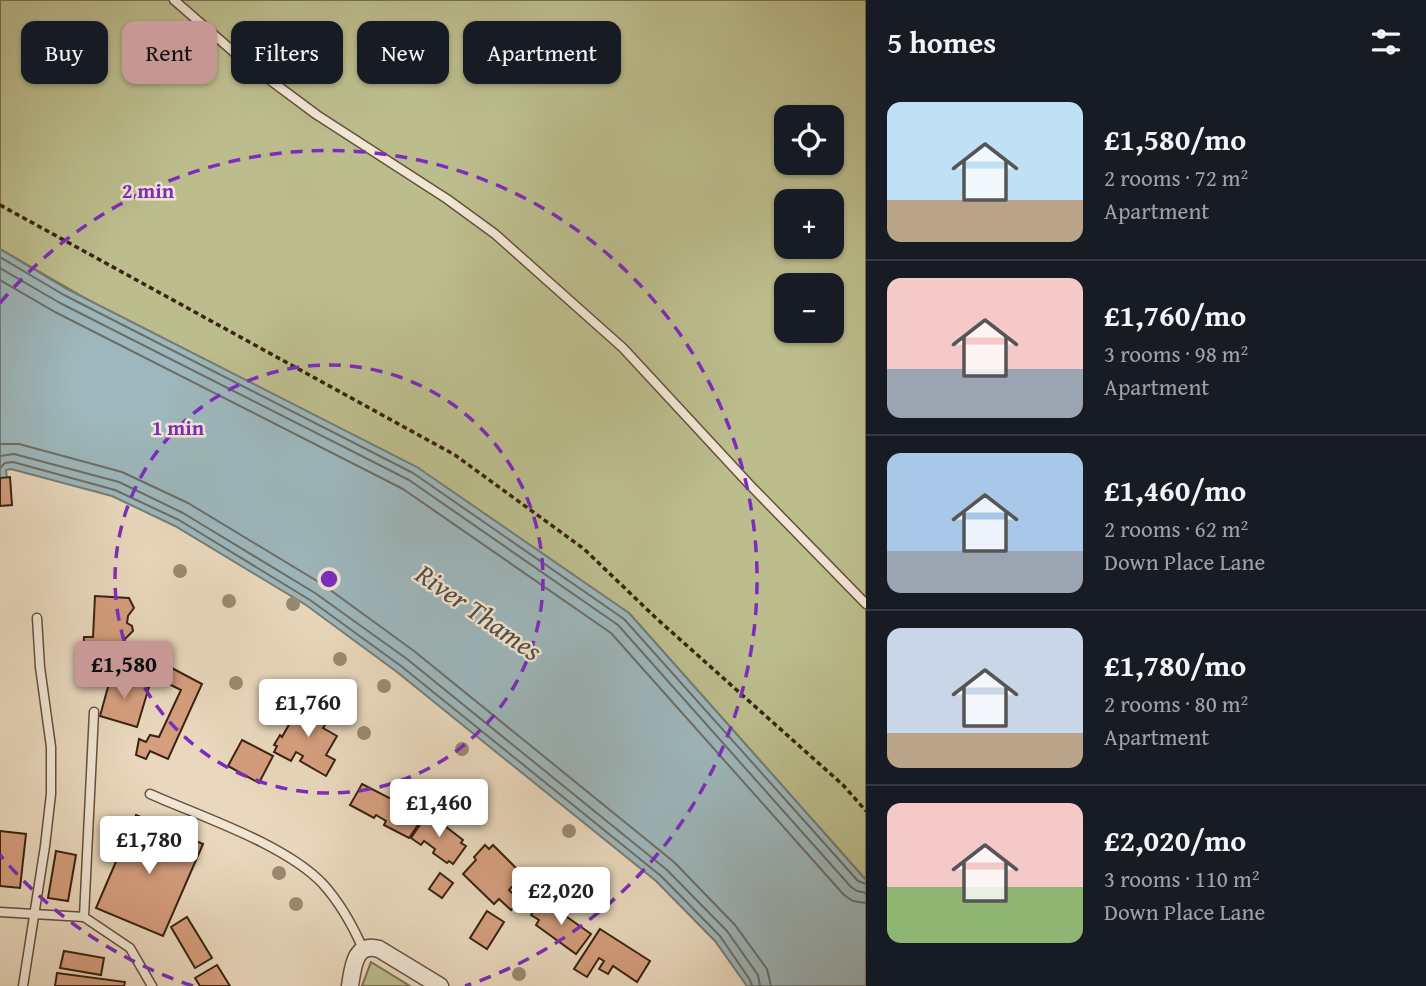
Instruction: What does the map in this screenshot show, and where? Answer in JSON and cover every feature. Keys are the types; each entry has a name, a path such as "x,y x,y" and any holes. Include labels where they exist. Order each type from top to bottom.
{"street":[{"path":"349,986 355,959 363,949 370,947 379,949 440,986"}],"lane":[{"path":"174,0 243,60 317,115 447,199 495,234 624,348 749,484 866,604"},
{"path":"23,986 49,821 52,762 37,618"},
{"path":"83,916 94,712"},
{"path":"150,794 274,849 300,864 331,894 363,949"},
{"path":"0,912 83,916 130,948 152,986"}],"path":[{"path":"0,205 455,455 584,548 656,618 843,785 866,811"}],"green space":[{"path":"0,0 866,0 866,880 629,613 0,249"},
{"path":"371,962 410,986 362,986"}],"water":[{"name":"River Thames","path":"0,249 67,289 417,467 629,613 866,880 866,986 747,986 715,941 656,881 397,672 306,605 175,526 112,496 11,469 6,470 7,478 0,478"}],"building":[{"path":"10,477 12,505 0,506 0,478"},
{"path":"95,596 129,598 134,608 127,623 132,626 133,631 124,644 139,652 148,647 159,648 167,656 168,666 202,684 168,759 150,751 146,759 136,755 139,739 146,742 150,735 159,737 181,690 129,664 83,661 84,637 93,637"},
{"path":"111,676 149,687 137,727 100,716"},
{"path":"304,698 321,708 317,716 327,722 323,728 337,736 326,755 335,760 326,776 300,761 303,756 296,752 291,761 274,752 277,746 274,745 280,735 282,737"},
{"path":"242,740 273,756 259,783 228,766"},
{"path":"362,784 397,802 401,794 411,799 398,822 400,824 406,813 412,816 415,811 424,816 409,838 384,825 386,821 376,815 374,818 350,805"},
{"path":"428,813 463,840 461,843 466,846 453,864 433,853 435,849 424,841 421,845 411,838"},
{"path":"136,815 203,844 163,936 96,908"},
{"path":"0,831 26,834 20,888 0,886"},
{"path":"485,845 489,849 493,845 523,875 509,890 520,901 511,910 499,899 494,904 463,874"},
{"path":"56,851 76,855 68,901 48,898"},
{"path":"440,873 453,883 442,898 429,889"},
{"path":"543,900 591,934 576,954 536,925 539,920 531,915"},
{"path":"487,911 504,922 487,949 470,938"},
{"path":"187,917 212,958 195,968 171,927"},
{"path":"600,929 650,961 637,982 613,966 608,974 599,969 604,961 599,958 587,977 574,969"},
{"path":"64,951 104,958 101,975 60,968"},
{"path":"217,965 230,986 200,986 195,978"},
{"path":"57,973 125,982 124,986 55,986"}]}
